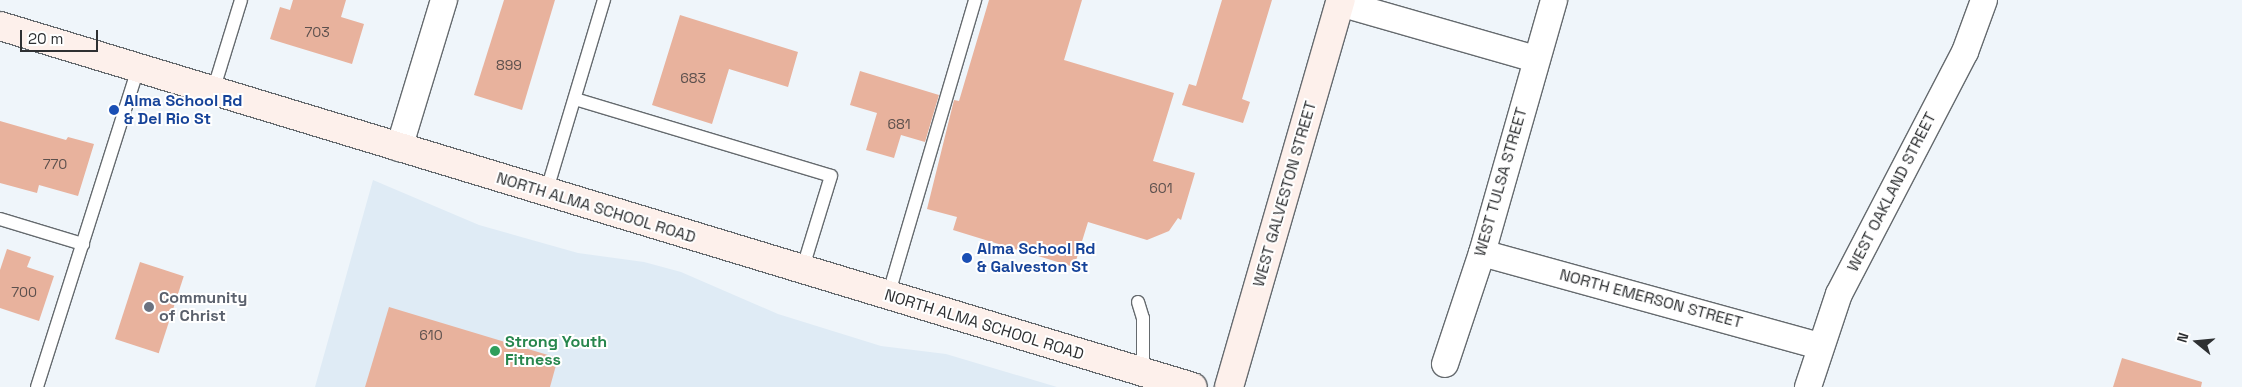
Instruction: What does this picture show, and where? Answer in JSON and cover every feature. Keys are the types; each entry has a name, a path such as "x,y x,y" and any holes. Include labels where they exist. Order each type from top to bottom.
{"main road":[{"name":"WEST GALVESTON STREET","path":"1229,387 1341,1"},
{"name":"NORTH ALMA SCHOOL ROAD","path":"0,26 546,193 1193,387"}],"street":[{"path":"399,148 444,0"},
{"name":"WEST TULSA STREET","path":"1445,364 1482,253 1535,59 1554,0"},
{"name":"WEST OAKLAND STREET","path":"1808,387 1820,346 1839,294 1965,52 1984,0"},
{"path":"1341,1 1535,59"},
{"name":"NORTH EMERSON STREET","path":"1482,253 1820,346"}],"lane":[{"path":"213,92 241,0"},
{"path":"546,193 604,0"},
{"path":"888,296 975,0"},
{"path":"36,387 138,68"},
{"path":"574,99 831,176 802,270"},
{"path":"0,219 83,244"},
{"path":"1138,302 1143,318 1143,373"}],"shaded area":[{"path":"373,180 479,225 578,253 644,262 681,272 778,314 881,346 946,354 1057,387 315,387"}],"building":[{"path":"293,0 346,0 341,17 364,24 352,64 270,39 280,7 290,10"},
{"path":"504,0 555,0 522,110 474,95"},
{"path":"989,0 1082,0 1064,60 1174,93 1153,161 1195,173 1181,220 1178,218 1169,231 1147,240 1088,222 1074,267 953,230 957,217 927,209 954,100 959,101"},
{"path":"1222,0 1272,0 1242,99 1250,102 1243,123 1182,105 1189,84 1196,86"},
{"path":"680,15 798,52 788,87 729,69 712,124 652,105"},
{"path":"860,71 939,95 925,142 901,135 894,158 866,150 877,113 850,105"},
{"path":"0,121 66,140 68,137 94,144 78,196 39,185 37,193 0,183"},
{"path":"7,249 31,257 27,267 54,276 39,321 0,308 0,270"},
{"name":"Community of Christ","path":"140,262 184,276 159,353 115,339"},
{"path":"389,307 558,358 550,387 365,387"},
{"path":"2122,358 2202,382 2201,387 2113,387"}],"place":[{"name":"Alma School Rd & Del Rio St","path":"114,110"},
{"name":"Alma School Rd & Galveston St","path":"967,258"},
{"name":"Community of Christ","path":"149,307"},
{"name":"Strong Youth Fitness","path":"495,351"}]}
